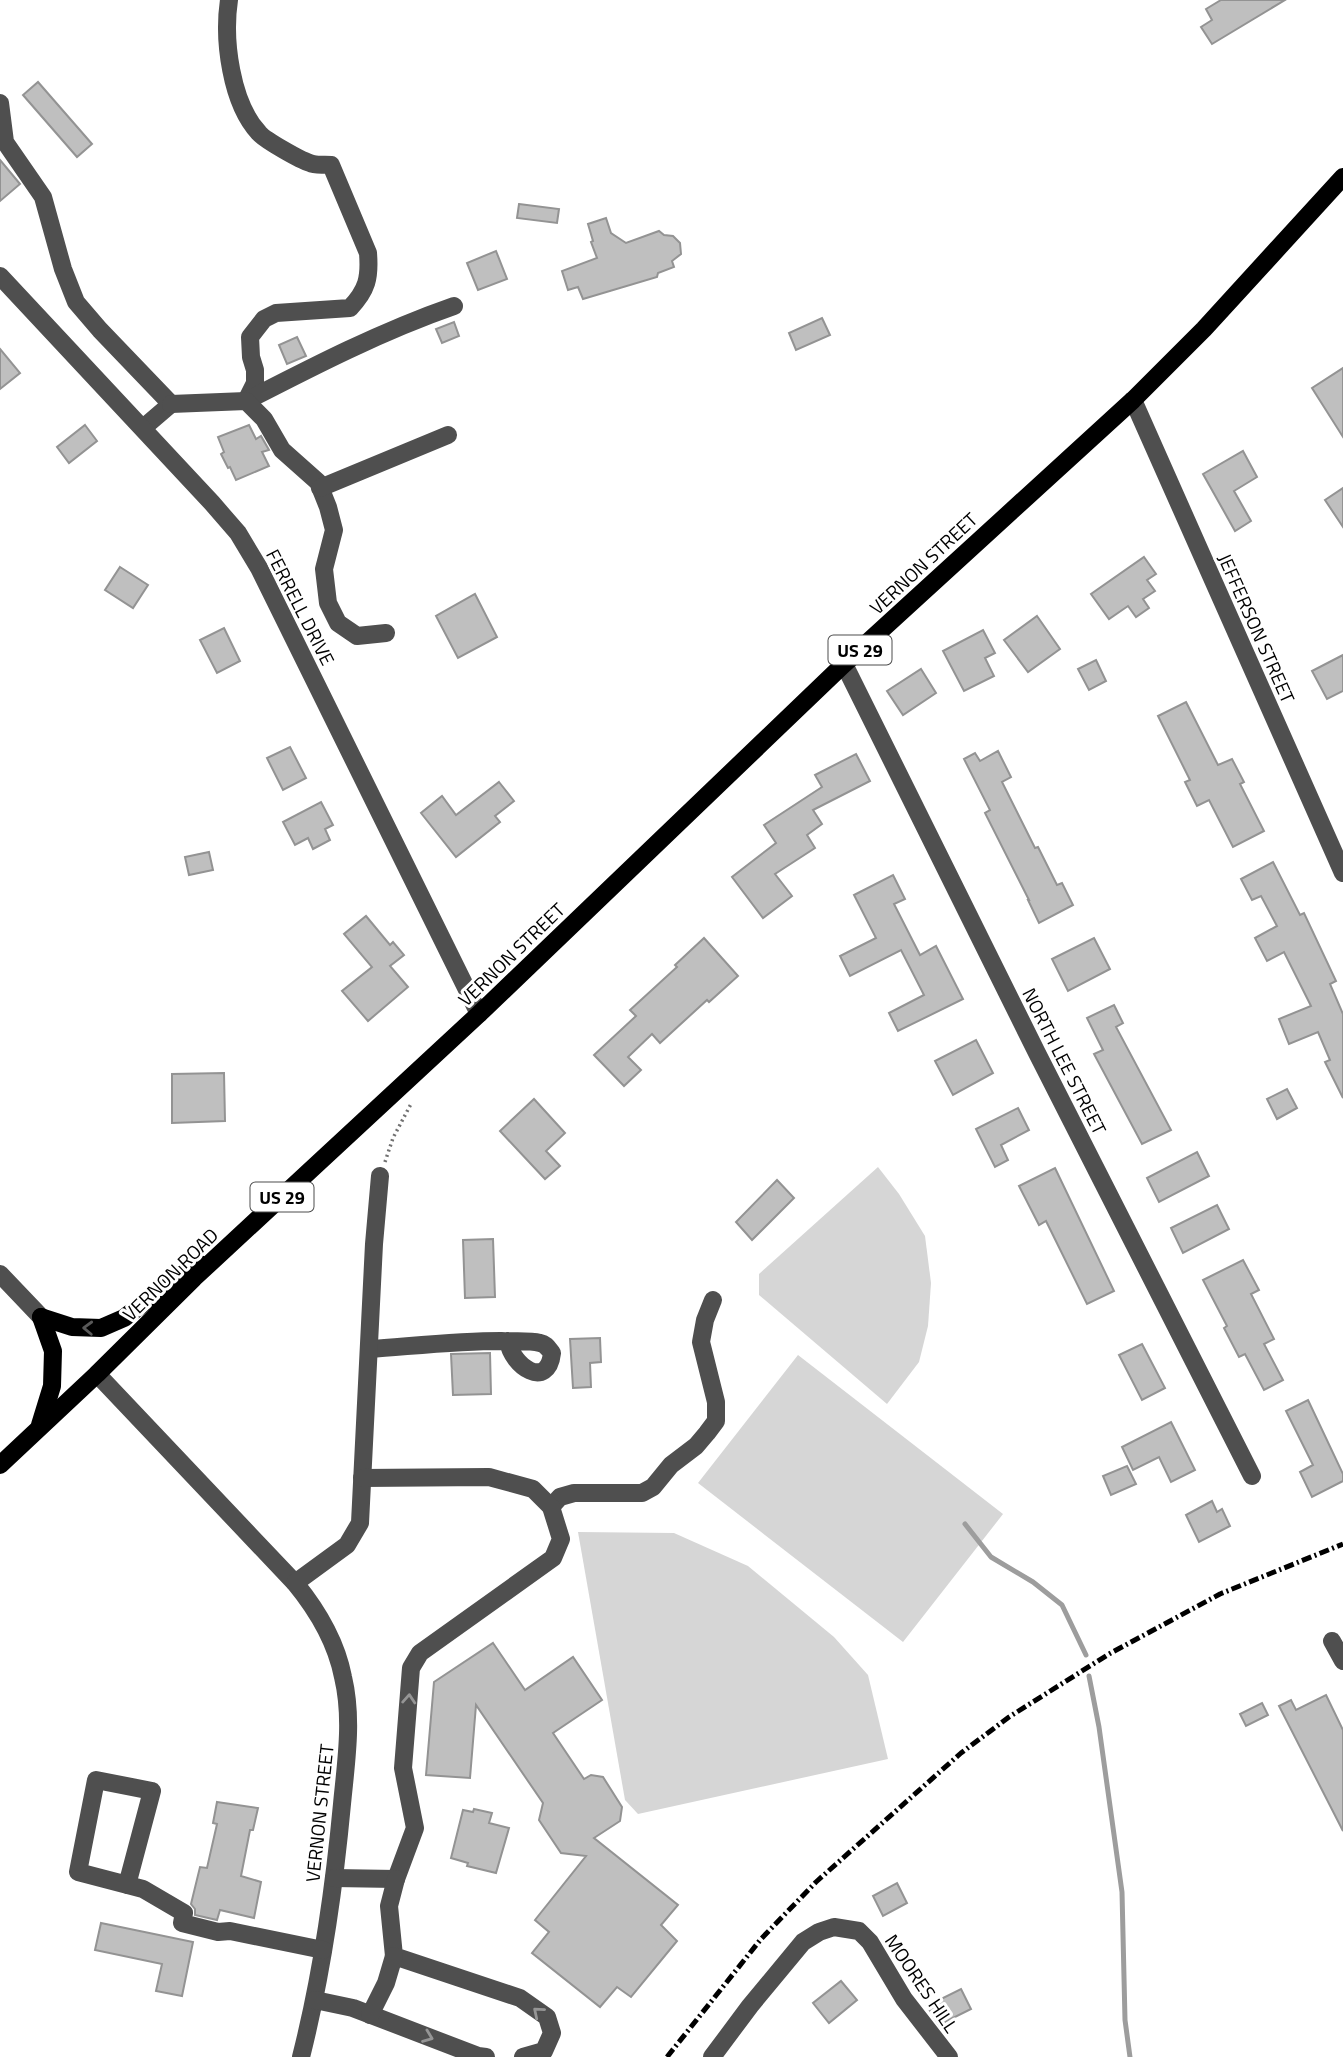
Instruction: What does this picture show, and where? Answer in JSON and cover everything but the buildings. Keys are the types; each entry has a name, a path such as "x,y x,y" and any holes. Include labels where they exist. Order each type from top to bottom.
{"main road":[{"name":"VERNON STREET","path":"370,1117 844,664 1133,400 1204,329 1343,177"},
{"name":"VERNON ROAD","path":"0,1465 370,1117"},
{"path":"41,1317 72,1327 101,1328 124,1318 176,1278 230,1246"},
{"path":"38,1429 52,1386 53,1351 41,1317"}],"street":[{"path":"229,0 227,29 230,65 239,101 260,135 312,165 331,165 368,253 369,265 367,286 350,309 276,313 257,326 250,337 255,383 246,401"},
{"path":"0,103 5,142 43,197 63,269 76,302 171,404"},
{"name":"FERRELL DRIVE","path":"0,276 229,523 259,568 479,1014"},
{"path":"143,428 171,404 246,401 312,367 404,325 454,306"},
{"name":"JEFFERSON STREET","path":"1133,400 1343,873"},
{"path":"246,401 264,419 282,450 318,482 334,530 324,569 328,603 338,623 356,636 386,633"},
{"path":"320,488 448,435"},
{"name":"NORTH LEE STREET","path":"844,664 1037,1053 1252,1476"},
{"path":"295,1583 347,1545 360,1522 380,1176"},
{"path":"0,1275 41,1317"},
{"path":"551,1507 560,1497 574,1493 642,1493 653,1487 671,1465 696,1446 707,1433 716,1421 716,1402 701,1342 705,1320 713,1300"},
{"path":"369,1349 484,1341 508,1342"},
{"name":"VERNON STREET","path":"97,1374 308,1599 329,1634 343,1677 348,1725 334,1878 315,2000 301,2057"},
{"path":"362,1478 489,1477 533,1489 551,1507 561,1539 553,1558 420,1653 411,1668 404,1768 415,1828 389,1906 394,1956 386,1983 370,2015"},
{"path":"1332,1642 1343,1661"},
{"path":"127,1885 152,1791 96,1780 78,1872 127,1885 143,1889 184,1913 181,1923 218,1933 230,1931 323,1950"},
{"path":"334,1878 396,1879"},
{"name":"MOORES HILL","path":"712,2057 803,1942 834,1927 859,1931 870,1942 904,1999 949,2057"},
{"path":"394,1956 520,1998 547,2017 552,2033 544,2051 523,2057"},
{"path":"315,2000 353,2008 486,2057"}],"path":[{"path":"380,1176 393,1138 418,1093"}],"shaded area":[{"path":"878,1167 899,1194 925,1236 931,1283 928,1326 919,1362 887,1404 759,1295 759,1274"},
{"path":"798,1355 1003,1514 903,1642 698,1483"},
{"path":"578,1532 674,1533 748,1566 834,1637 868,1675 888,1759 638,1814 625,1800"}],"waterway":[{"path":"965,1524 991,1557 1033,1582 1062,1605 1086,1655"},
{"path":"1089,1676 1099,1727 1122,1892 1125,2020 1130,2057"}],"railway":[{"path":"667,2057 761,1939 816,1882 961,1753 1009,1717 1109,1654 1220,1594 1343,1544"}]}
